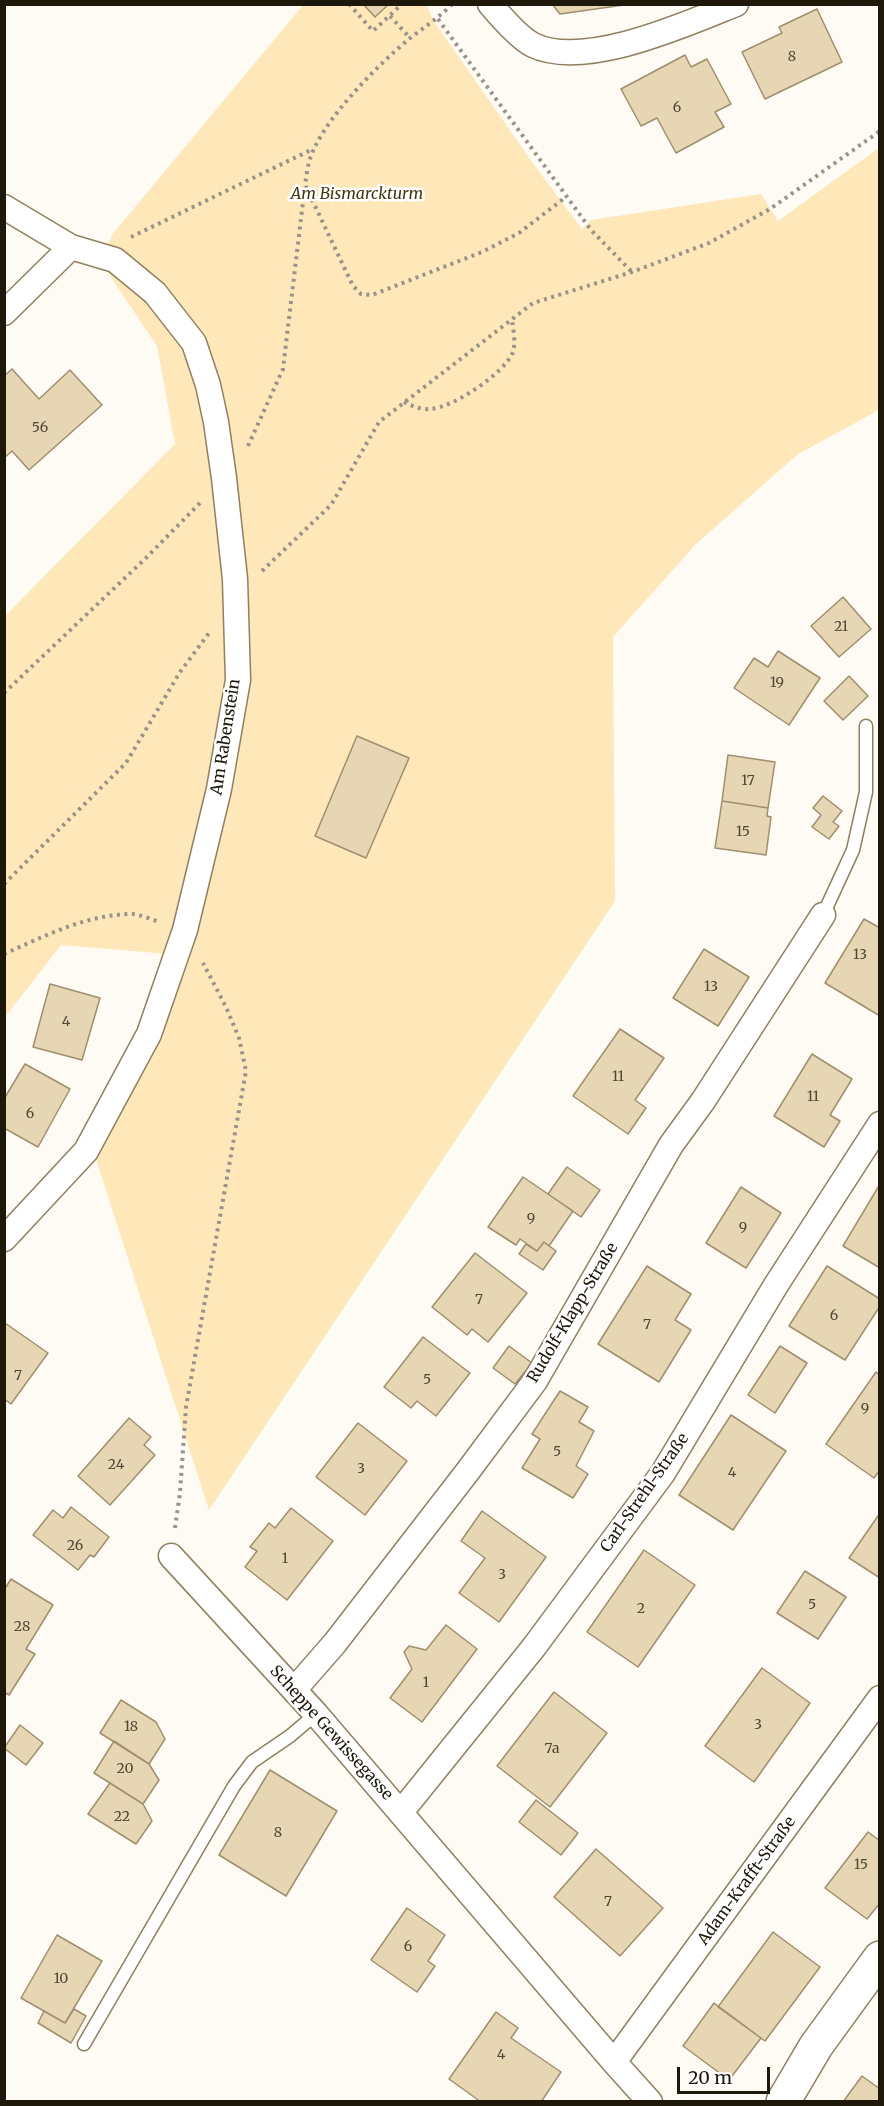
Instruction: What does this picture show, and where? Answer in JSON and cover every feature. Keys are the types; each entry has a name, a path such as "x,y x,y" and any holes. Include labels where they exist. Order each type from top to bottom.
{"main road":[{"path":"783,2102 816,2046 879,1958"}],"street":[{"path":"490,4 531,44 548,51 565,53 608,48 651,38 735,4"},
{"name":"Am Rabenstein","path":"4,207 71,247 115,260 155,293 194,343 212,404 224,478 235,579 238,680 219,789 185,930 149,1034 87,1151 4,1239"},
{"path":"4,313 71,247"},
{"name":"Rudolf-Klapp-Straße","path":"294,1690 335,1643 535,1381 671,1146 703,1101 823,915"},
{"name":"Carl-Strehl-Straße","path":"401,1812 534,1647 663,1473 776,1285 879,1124"},
{"name":"Scheppe Gewissegasse","path":"171,1556 316,1714 650,2102"},
{"name":"Adam-Krafft-Straße","path":"614,2062 879,1698"}],"lane":[{"path":"823,915 853,850 866,792 866,726"},
{"path":"84,2044 234,1786 252,1762 290,1736 316,1714"}],"path":[{"path":"349,4 373,31 402,4"},
{"path":"4,693 146,558 224,478 239,467 283,369 305,185 314,149 336,114 370,75 410,38 438,19 452,4"},
{"path":"390,16 410,38"},
{"path":"438,19 591,230 632,272"},
{"path":"4,884 126,762 180,672 234,598 331,505 379,422 533,303 632,272 709,243 770,209 879,130"},
{"path":"122,241 314,149"},
{"path":"305,185 352,286 362,294 372,295 482,252 519,233 566,197"},
{"path":"404,402 431,409 450,404 506,365 514,350 512,319"},
{"path":"4,954 60,930 102,916 135,914"},
{"path":"171,1556 180,1493 186,1407 246,1071 239,1038 207,972"}],"green space":[{"name":"Am Bismarckturm","path":"303,5 427,5 433,20 532,162 582,229 591,220 761,194 778,221 879,148 879,410 798,454 696,544 613,637 615,901 209,1510 95,1156 169,954 61,945 5,1017 5,616 175,444 157,346 103,265 117,265 214,383 107,249 112,235"}],"building":[{"path":"363,4 389,4 375,17"},
{"path":"552,4 631,4 560,14"},
{"path":"817,9 842,62 765,99 742,52 782,33 779,27"},
{"path":"685,55 691,67 707,59 731,104 715,112 724,127 676,153 657,118 641,126 621,89"},
{"path":"12,369 39,399 70,370 102,405 29,470 12,451 4,458 4,376"},
{"path":"843,597 871,629 839,657 811,626"},
{"path":"778,651 820,678 789,725 734,688 754,658 768,667"},
{"path":"849,676 868,696 843,720 824,701"},
{"path":"357,736 409,758 366,858 315,836"},
{"path":"728,755 775,762 768,808 722,801"},
{"path":"823,796 842,811 833,822 839,826 829,839 812,827 821,815 813,808"},
{"path":"722,801 768,808 767,816 771,817 766,855 715,848"},
{"path":"864,919 880,928 880,1016 825,983"},
{"path":"704,949 749,977 718,1026 673,998"},
{"path":"50,984 100,998 82,1060 33,1047"},
{"path":"620,1029 664,1058 635,1100 646,1108 628,1134 573,1096"},
{"path":"812,1054 852,1079 830,1115 840,1121 824,1147 774,1116"},
{"path":"25,1064 70,1089 38,1147 4,1128 4,1099"},
{"path":"567,1167 600,1190 581,1217 548,1194"},
{"path":"523,1177 573,1211 549,1246 544,1242 537,1251 520,1239 516,1245 488,1227"},
{"path":"880,1184 880,1268 843,1246"},
{"path":"741,1187 781,1213 746,1268 706,1243"},
{"path":"544,1242 556,1251 543,1270 519,1254 526,1244 537,1251"},
{"path":"475,1253 527,1293 488,1342 472,1329 467,1335 432,1307"},
{"path":"647,1266 691,1294 675,1320 691,1330 659,1382 598,1344"},
{"path":"827,1266 880,1299 880,1306 845,1360 789,1326"},
{"path":"5,1323 48,1353 11,1404 4,1399"},
{"path":"423,1337 470,1373 436,1416 417,1401 411,1408 384,1387"},
{"path":"509,1346 532,1363 515,1384 493,1368"},
{"path":"780,1346 807,1363 775,1413 748,1395"},
{"path":"876,1372 880,1375 880,1470 874,1478 826,1444"},
{"path":"560,1391 588,1407 579,1422 594,1431 576,1466 588,1474 573,1498 522,1468 540,1439 532,1434"},
{"path":"731,1415 786,1451 733,1530 679,1495"},
{"path":"129,1418 151,1437 144,1445 155,1455 110,1505 78,1476"},
{"path":"358,1423 407,1461 365,1515 316,1477"},
{"path":"71,1507 109,1537 94,1557 90,1555 78,1570 33,1535 53,1510 63,1518"},
{"path":"291,1508 333,1541 287,1600 245,1567 257,1551 250,1547 269,1523 275,1528"},
{"path":"482,1511 546,1557 499,1622 459,1593 485,1558 461,1541"},
{"path":"880,1513 880,1578 849,1558"},
{"path":"644,1550 695,1585 638,1667 587,1632"},
{"path":"805,1571 846,1597 818,1639 777,1613"},
{"path":"11,1579 53,1605 26,1649 35,1654 9,1695 4,1692 4,1590"},
{"path":"446,1625 477,1649 422,1722 390,1698 412,1669 404,1652 409,1646 426,1650"},
{"path":"762,1668 810,1703 754,1782 705,1746"},
{"path":"554,1692 607,1733 550,1807 497,1766"},
{"path":"121,1700 156,1722 165,1739 149,1764 100,1733"},
{"path":"20,1725 43,1743 26,1765 4,1748"},
{"path":"114,1741 149,1764 159,1780 143,1804 94,1773"},
{"path":"270,1770 337,1811 286,1896 219,1855"},
{"path":"110,1783 143,1804 152,1821 136,1844 88,1814"},
{"path":"536,1800 578,1833 561,1855 519,1822"},
{"path":"868,1832 880,1841 880,1903 867,1919 825,1888"},
{"path":"596,1849 663,1908 620,1956 554,1897"},
{"path":"407,1908 445,1935 428,1961 435,1966 417,1992 371,1960"},
{"path":"773,1932 820,1967 765,2041 718,2007"},
{"path":"57,1935 102,1961 65,2023 21,1998"},
{"path":"714,2003 761,2038 729,2080 683,2046"},
{"path":"74,2009 86,2016 71,2043 38,2023 44,2011 65,2023"},
{"path":"496,2012 518,2028 511,2038 561,2072 541,2102 481,2102 449,2079"},
{"path":"862,2076 880,2089 880,2102 843,2102"}]}
